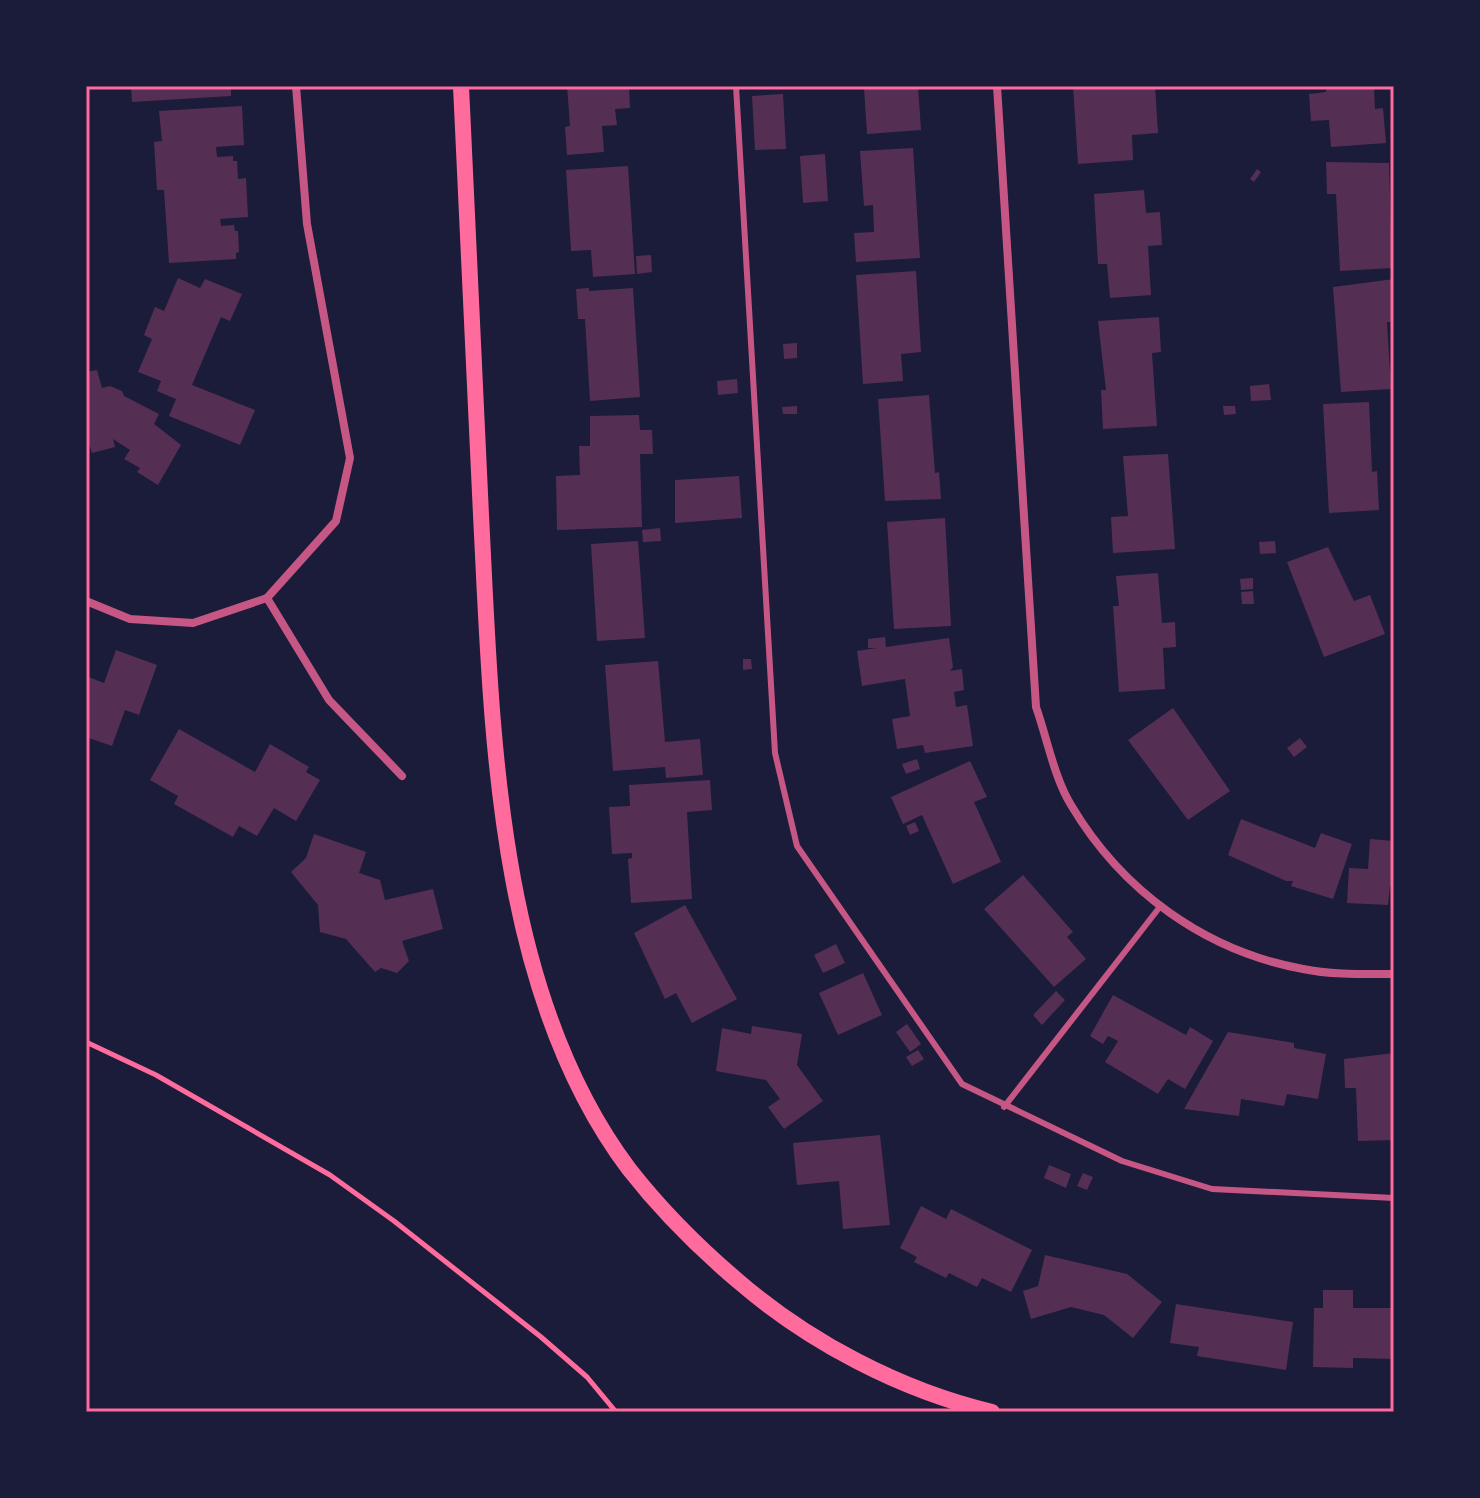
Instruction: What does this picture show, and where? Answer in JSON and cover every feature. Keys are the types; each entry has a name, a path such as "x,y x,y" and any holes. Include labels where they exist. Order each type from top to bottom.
{"main road":[{"path":"461,86 490,689 505,840 551,1020 601,1125 629,1169 696,1245 779,1316 878,1372 992,1412"}],"street":[{"path":"86,601 130,619 193,623 267,598 336,521 350,458 307,224 296,86"},
{"path":"997,86 1036,707 1070,803 1112,862 1159,908 1225,947 1304,970 1394,974"},
{"path":"267,598 329,700 402,776"}],"lane":[{"path":"736,86 775,753 797,846 962,1084 1004,1107 1122,1161 1212,1189 1394,1198"},
{"path":"1004,1107 1159,908"}],"path":[{"path":"86,1042 156,1075 330,1175 541,1337 587,1377 616,1412"}],"building":[{"path":"131,86 231,86 231,96 132,102"},
{"path":"567,86 629,86 630,108 615,109 617,125 602,126 604,152 567,155 565,127 570,126"},
{"path":"860,86 918,86 921,130 867,134 864,88"},
{"path":"1073,86 1155,86 1158,133 1132,135 1133,160 1078,164"},
{"path":"1326,86 1374,86 1375,109 1383,108 1386,143 1331,147 1329,120 1311,121 1309,94 1326,92"},
{"path":"783,94 786,149 755,150 752,96"},
{"path":"242,106 244,145 216,147 217,157 233,156 233,161 237,161 238,179 246,178 248,217 220,219 221,226 234,225 235,231 238,231 239,252 236,259 169,263 164,190 157,190 154,142 162,141 159,111"},
{"path":"913,148 920,258 856,262 854,233 874,232 873,205 864,206 860,151"},
{"path":"825,154 828,201 803,203 800,156"},
{"path":"1326,162 1389,163 1392,268 1340,271 1336,194 1327,194"},
{"path":"628,166 635,274 593,277 591,250 571,251 566,170"},
{"path":"1257,169 1261,172 1254,182 1250,179"},
{"path":"1144,190 1146,213 1160,212 1162,245 1148,246 1151,295 1110,298 1107,264 1098,264 1094,194"},
{"path":"651,255 652,272 637,274 636,256"},
{"path":"916,271 921,352 901,354 903,381 863,384 856,275"},
{"path":"178,278 200,288 205,279 242,294 230,321 221,317 192,385 255,410 240,445 169,416 176,399 157,391 161,381 138,372 152,339 144,335 155,307 164,311"},
{"path":"1394,279 1394,322 1387,322 1391,389 1341,392 1333,287"},
{"path":"589,288 589,291 633,288 640,397 590,401 585,319 578,319 576,289"},
{"path":"1159,317 1161,352 1152,353 1157,426 1103,429 1101,390 1106,390 1098,321"},
{"path":"797,343 797,358 784,359 783,344"},
{"path":"97,370 102,388 110,386 122,391 124,396 159,414 154,424 181,445 158,485 137,472 140,468 124,459 130,450 113,439 115,447 92,453 89,444 86,445 86,372"},
{"path":"737,379 738,393 718,395 717,381"},
{"path":"1269,384 1271,400 1251,401 1250,386"},
{"path":"929,395 935,473 939,472 941,499 885,501 878,399"},
{"path":"1369,402 1372,472 1377,471 1379,510 1329,513 1323,404"},
{"path":"797,406 797,414 783,414 782,407"},
{"path":"1223,406 1235,406 1236,414 1224,415"},
{"path":"639,415 640,430 652,430 653,454 640,454 642,527 557,530 556,476 580,475 579,446 590,446 590,416"},
{"path":"1168,454 1175,549 1113,553 1111,517 1128,516 1123,456"},
{"path":"739,476 742,518 675,523 675,480"},
{"path":"945,518 951,626 894,629 887,522"},
{"path":"660,528 661,541 643,542 642,530"},
{"path":"638,541 645,638 597,641 591,544"},
{"path":"1275,541 1276,553 1260,554 1259,542"},
{"path":"1328,547 1354,601 1370,595 1385,634 1324,657 1287,562"},
{"path":"1158,573 1162,623 1175,622 1176,647 1163,648 1165,689 1119,692 1113,606 1119,606 1116,576"},
{"path":"1253,578 1253,589 1241,590 1240,579"},
{"path":"1253,591 1254,604 1242,604 1241,592"},
{"path":"885,637 886,647 949,638 953,667 950,671 962,669 964,690 954,692 956,707 967,705 973,746 925,753 923,745 897,749 892,719 910,716 905,679 862,686 857,651 877,648 868,648 868,639"},
{"path":"116,650 157,665 139,715 125,710 112,746 86,737 86,676 104,683"},
{"path":"743,659 751,659 752,669 743,670"},
{"path":"658,661 665,742 700,739 703,775 666,778 665,767 613,771 605,665"},
{"path":"1173,708 1230,791 1188,820 1128,740"},
{"path":"179,729 255,772 270,744 309,767 306,772 320,780 296,821 274,808 257,836 239,826 233,837 174,804 178,796 150,780"},
{"path":"1300,738 1307,747 1294,757 1287,748"},
{"path":"917,759 920,769 906,774 902,764"},
{"path":"970,761 987,797 974,802 1001,862 953,884 922,815 903,824 891,797"},
{"path":"710,780 712,810 687,812 692,899 631,903 628,859 632,858 632,853 612,854 609,807 630,806 629,785"},
{"path":"1241,819 1315,848 1321,833 1352,844 1333,899 1291,886 1293,881 1286,881 1228,855"},
{"path":"915,822 919,831 910,835 906,826"},
{"path":"314,834 366,852 359,873 380,880 385,900 433,889 443,929 402,941 409,961 397,973 381,968 375,972 346,939 320,932 318,905 291,872 306,858"},
{"path":"1370,839 1394,841 1394,886 1390,886 1388,905 1347,903 1349,868 1368,869"},
{"path":"1023,875 1073,932 1067,937 1086,959 1054,987 984,909"},
{"path":"685,905 737,999 692,1023 676,993 665,999 634,933"},
{"path":"836,944 845,963 823,973 814,955"},
{"path":"863,973 882,1015 838,1035 819,993"},
{"path":"1056,991 1065,1000 1042,1025 1033,1015"},
{"path":"1113,995 1186,1035 1190,1027 1213,1041 1185,1089 1168,1079 1158,1094 1105,1062 1118,1041 1108,1036 1103,1044 1090,1036"},
{"path":"907,1024 921,1044 910,1052 896,1032"},
{"path":"752,1026 802,1034 797,1065 823,1101 784,1129 768,1107 780,1099 766,1080 716,1071 722,1028 751,1034"},
{"path":"1228,1032 1294,1043 1294,1048 1326,1054 1318,1099 1287,1094 1284,1106 1241,1099 1239,1116 1184,1109"},
{"path":"918,1050 924,1059 912,1066 906,1057"},
{"path":"1394,1053 1394,1140 1358,1141 1356,1088 1345,1088 1344,1059"},
{"path":"880,1135 890,1225 843,1229 839,1181 797,1185 793,1143"},
{"path":"1049,1165 1071,1174 1066,1188 1044,1178"},
{"path":"1083,1173 1093,1177 1087,1190 1077,1186"},
{"path":"921,1206 946,1219 951,1209 1032,1250 1011,1292 982,1278 977,1287 949,1273 946,1278 914,1262 917,1257 900,1248"},
{"path":"1045,1255 1127,1274 1162,1302 1133,1338 1104,1315 1071,1307 1031,1319 1023,1291 1038,1286"},
{"path":"1323,1290 1353,1290 1353,1308 1394,1308 1394,1359 1353,1358 1353,1368 1313,1367 1314,1308 1323,1308"},
{"path":"1176,1304 1293,1322 1286,1370 1197,1356 1199,1347 1170,1343"}]}
